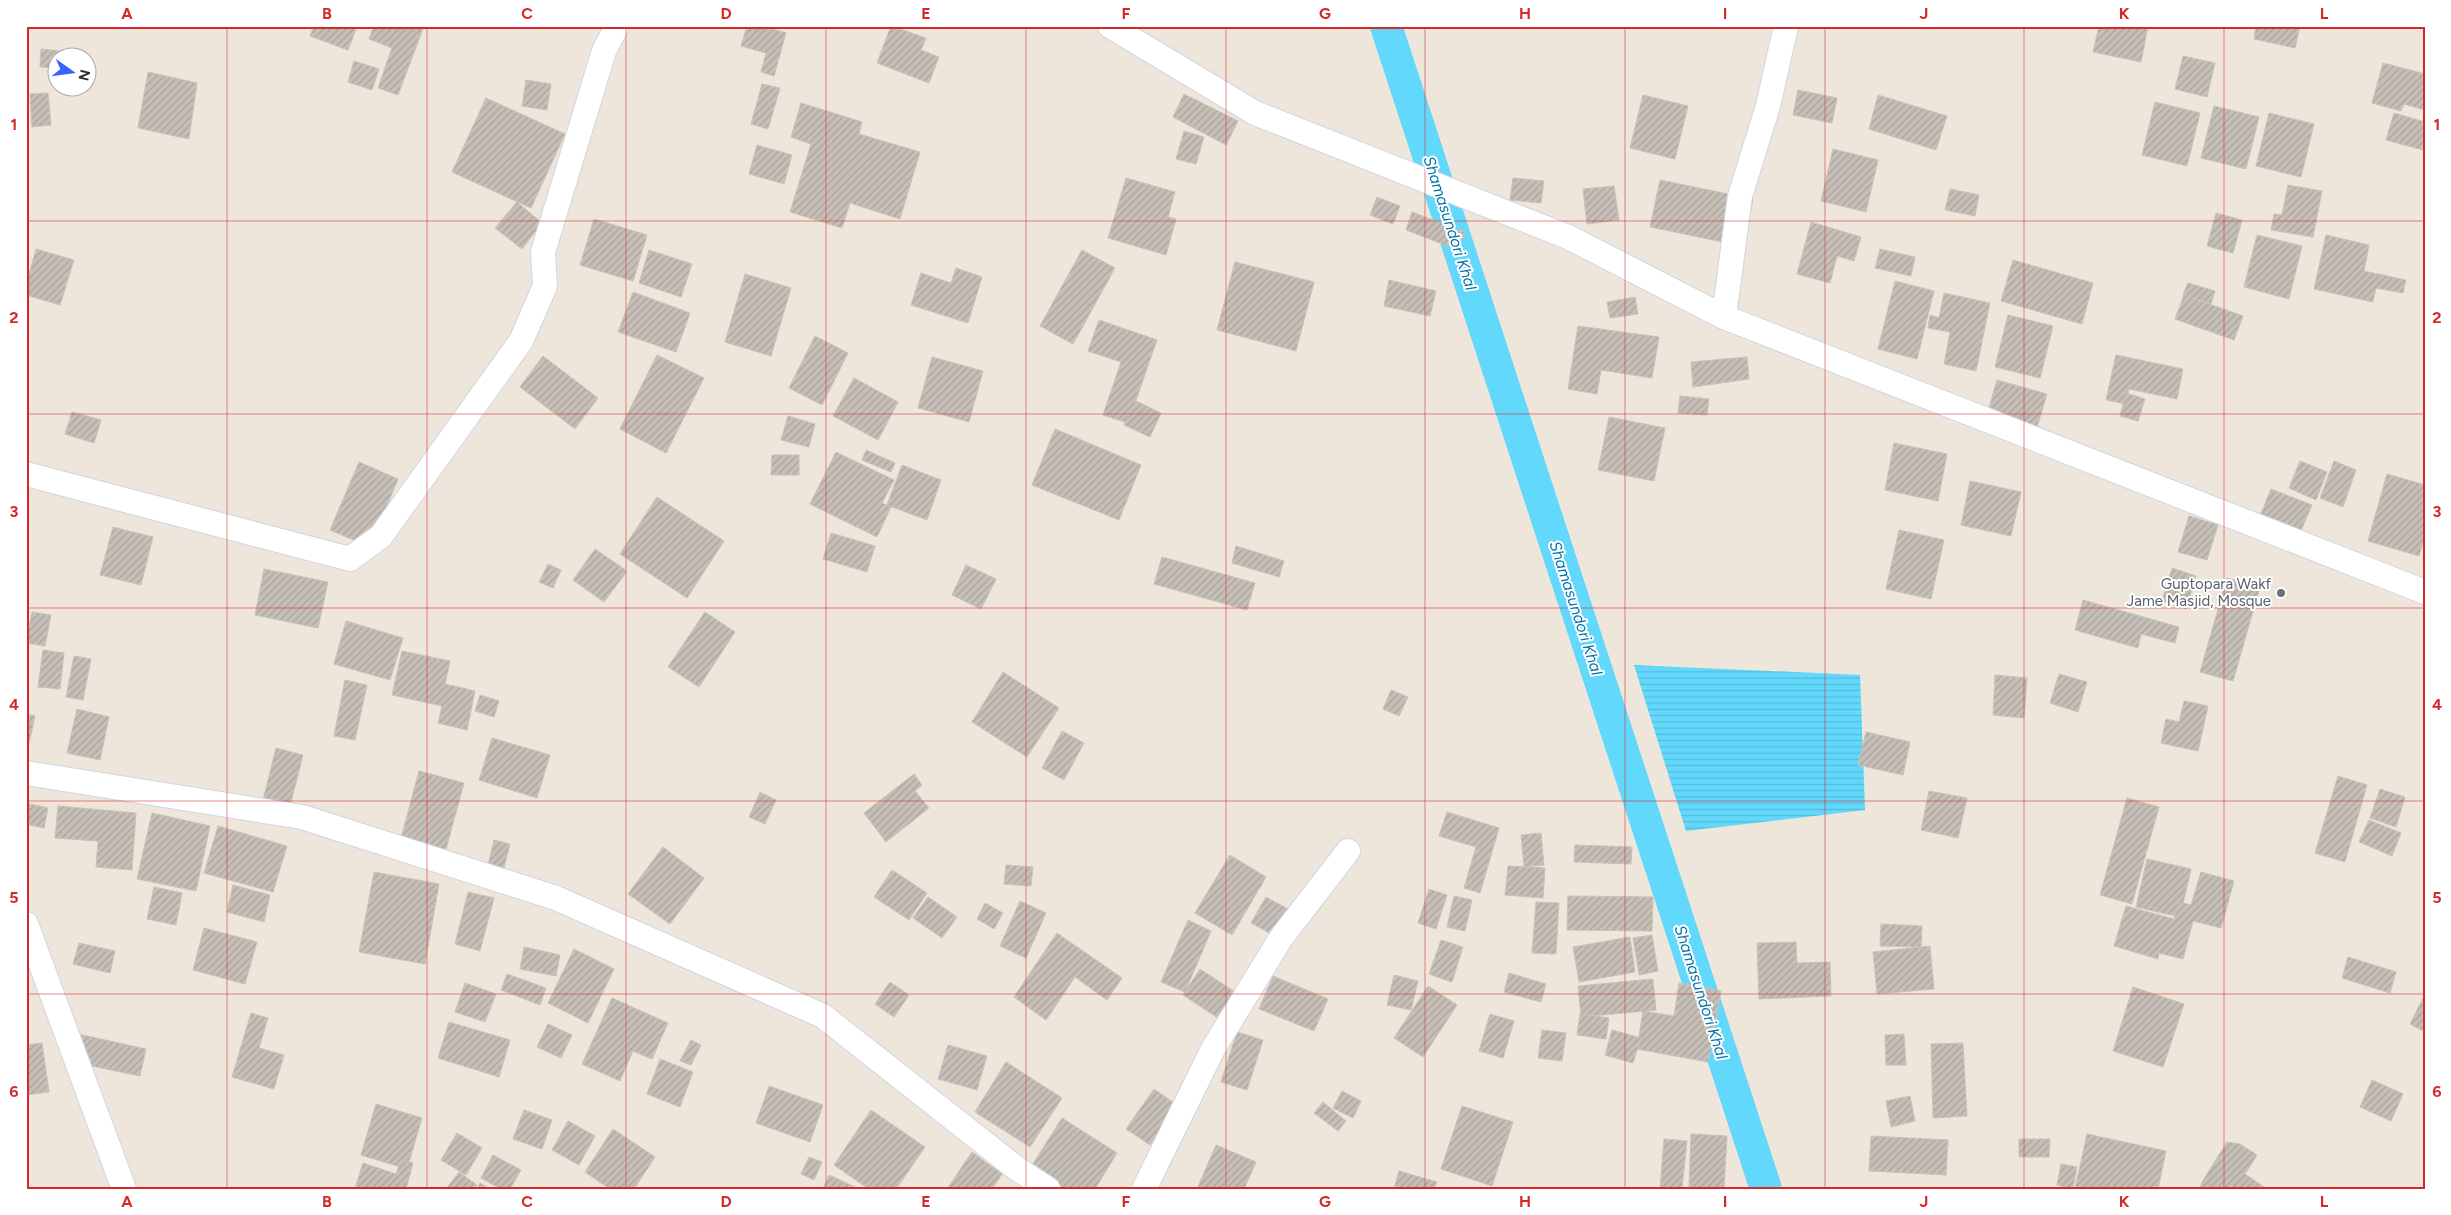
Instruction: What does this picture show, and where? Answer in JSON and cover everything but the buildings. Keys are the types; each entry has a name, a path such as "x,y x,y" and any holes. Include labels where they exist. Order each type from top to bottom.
{"street":[{"path":"26,474 350,558 381,536 521,341 545,286 543,252 604,51 617,26"},
{"path":"1110,26 1255,113 1568,237 1724,317 2425,592"},
{"path":"1724,317 1740,196 1768,106 1786,26"},
{"path":"26,773 302,817 556,898 823,1016 1016,1168 1048,1189"},
{"path":"1144,1189 1213,1049 1281,938 1348,851"},
{"path":"26,924 124,1189"}],"water":[{"path":"1634,665 1860,675 1865,810 1686,831"}],"waterway":[{"name":"Shamasundori Khal","path":"1386,26 1766,1189"}],"place":[{"name":"Guptopara Wakf Jame Masjid, Mosque","path":"2281,593"}]}
